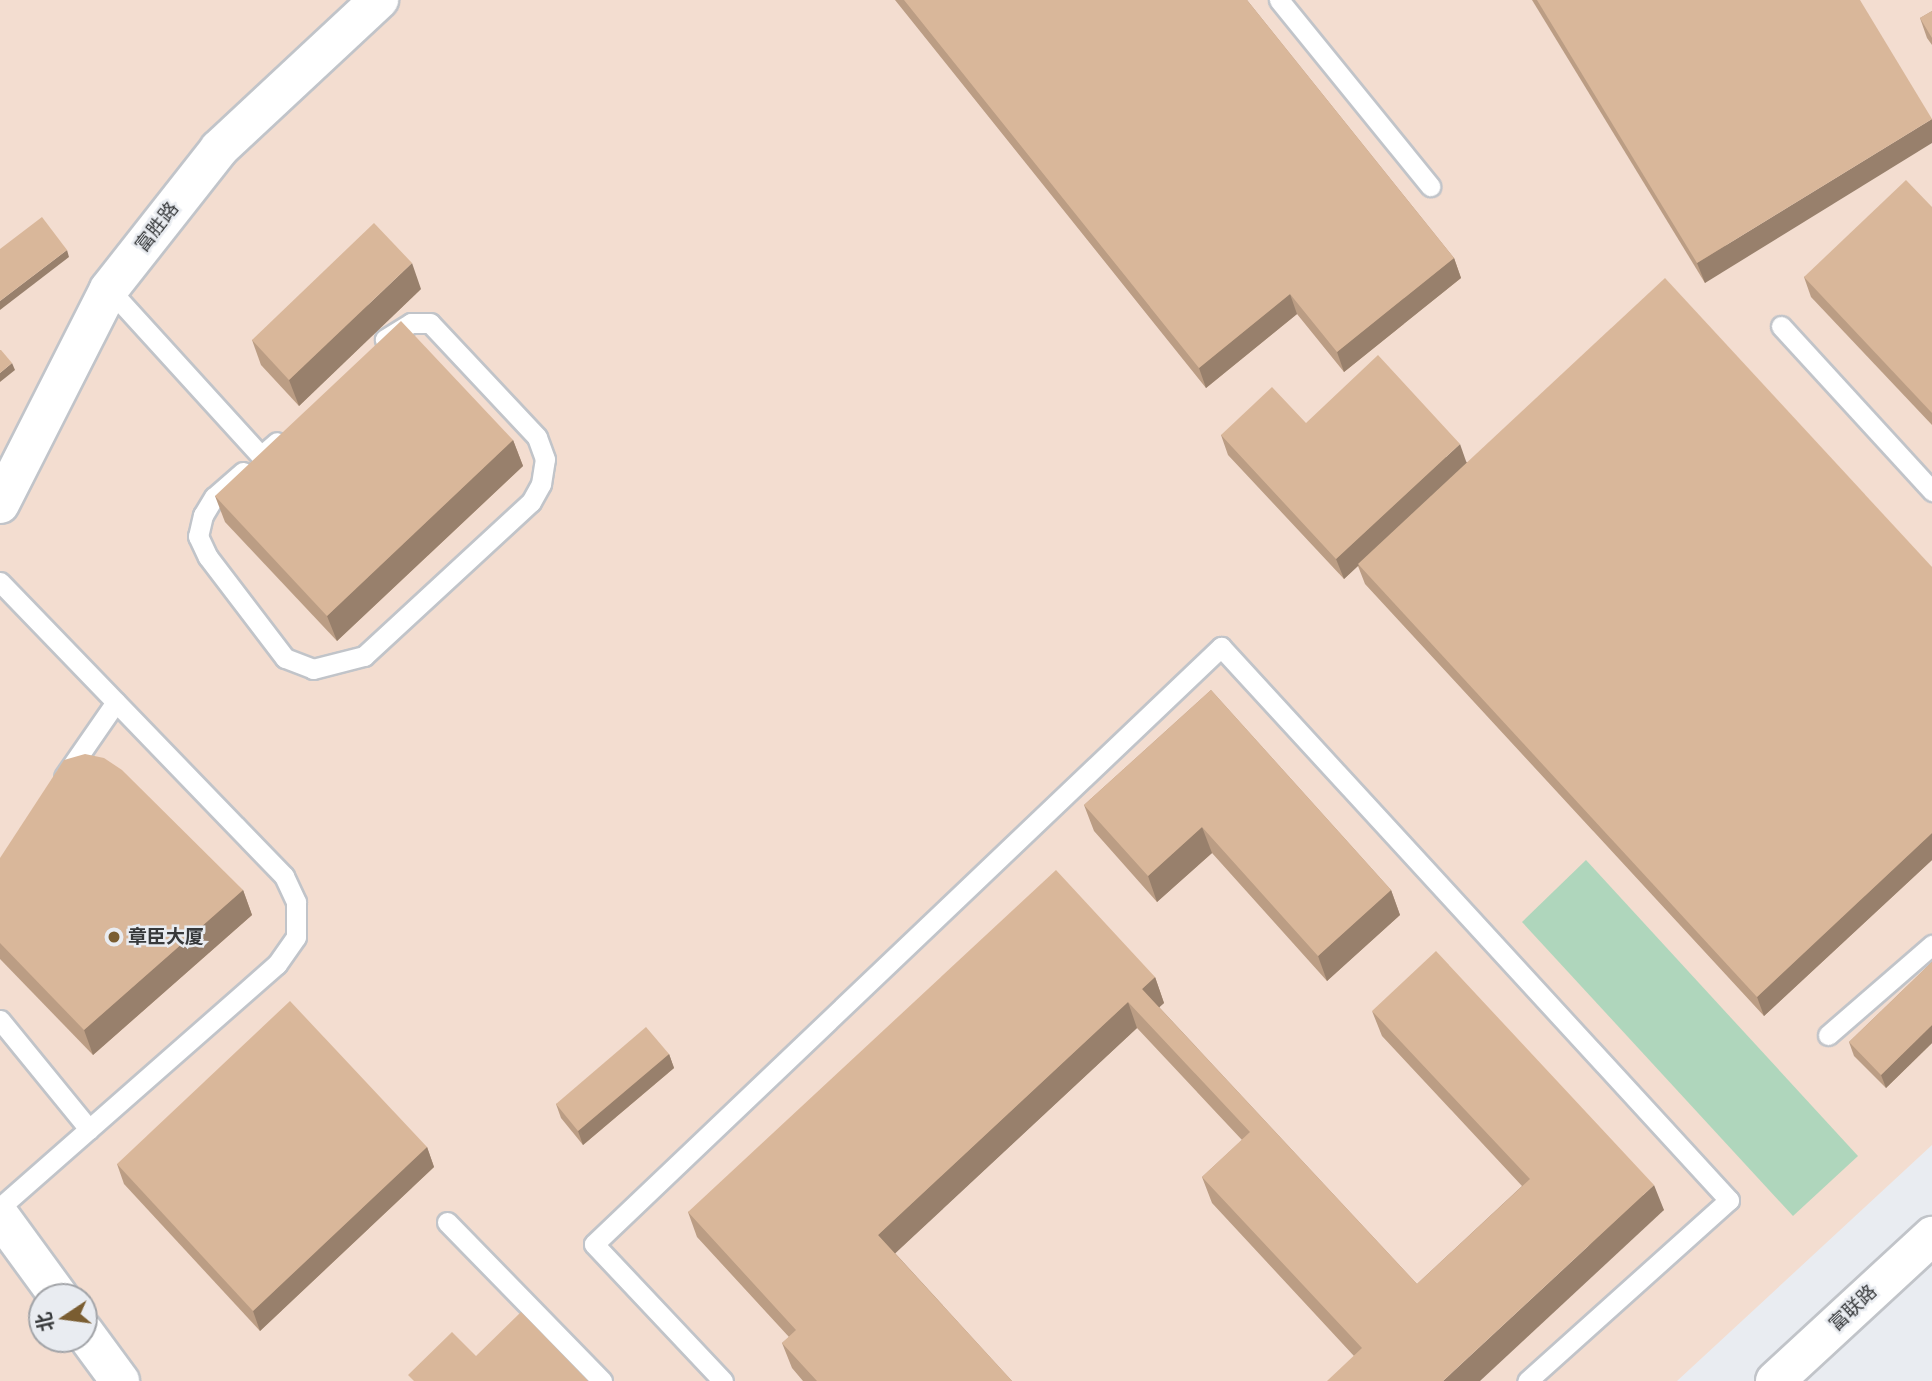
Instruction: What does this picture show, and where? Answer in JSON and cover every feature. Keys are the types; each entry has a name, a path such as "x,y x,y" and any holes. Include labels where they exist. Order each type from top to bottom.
{"street":[{"name":"富胜路","path":"0,504 109,289 219,149 379,0"},
{"path":"0,1216 48,1283"},
{"name":"富联路","path":"1775,1381 1932,1236"},
{"path":"98,1351 120,1381"}],"lane":[{"path":"1279,0 1430,186"},
{"path":"109,289 261,456"},
{"path":"291,428 214,497 203,515 198,536 208,557 285,658 313,669 365,656 531,502 541,484 545,460 537,438 430,323 411,323 370,354"},
{"path":"1781,326 1932,491"},
{"path":"0,582 284,876 296,902 296,937 277,964 0,1207"},
{"path":"723,1381 593,1244 1221,647 1729,1200 1527,1381"},
{"path":"54,792 116,702"},
{"path":"1828,1035 1932,945"},
{"path":"0,1020 89,1129"},
{"path":"447,1222 602,1381"}],"shaded area":[{"path":"0,0 1932,0 1932,1145 1677,1381 0,1381"}],"green space":[{"path":"1586,860 1858,1156 1793,1216 1522,922"}],"building":[{"path":"904,0 1247,0 1454,258 1337,352 1290,294 1199,368"},
{"path":"1537,0 1860,0 1932,119 1697,263"},
{"path":"1932,11 1932,38 1920,18"},
{"path":"1906,180 1932,207 1932,413 1804,277"},
{"path":"42,217 67,250 0,301 0,249"},
{"path":"374,223 412,263 289,380 252,340"},
{"path":"1665,278 1932,567 1932,833 1757,997 1358,564"},
{"path":"401,321 513,440 327,616 215,496"},
{"path":"0,350 12,363 0,373"},
{"path":"1378,355 1460,444 1336,559 1221,435 1272,387 1306,423"},
{"path":"1211,690 1391,890 1318,956 1202,827 1148,876 1084,805"},
{"name":"章臣大厦","path":"85,754 104,758 122,770 243,890 84,1030 0,943 0,858 64,760"},
{"path":"1056,870 1155,977 1142,989 1417,1284 1530,1179 1372,1011 1436,951 1654,1185 1443,1381 1327,1381 1362,1348 1202,1177 1250,1132 1128,1002 878,1235 1012,1381 817,1381 782,1343 796,1330 688,1212"},
{"path":"1932,962 1932,1025 1881,1075 1849,1042"},
{"path":"290,1001 427,1147 253,1311 117,1164"},
{"path":"646,1027 669,1054 578,1131 556,1104"},
{"path":"521,1312 588,1381 414,1381 408,1375 452,1332 476,1356"}],"place":[{"name":"章臣大厦","path":"114,937"}]}
